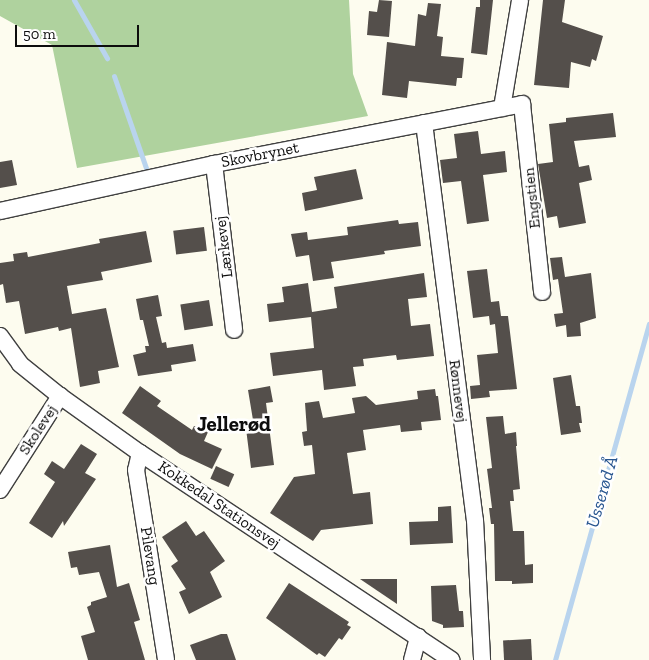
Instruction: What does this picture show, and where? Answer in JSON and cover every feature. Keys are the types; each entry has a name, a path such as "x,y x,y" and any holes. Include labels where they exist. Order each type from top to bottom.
{"street":[{"path":"502,108 520,0"},
{"name":"Skovbrynet","path":"0,211 214,164 522,104"},
{"name":"Engstien","path":"522,104 542,292"},
{"name":"Rønnevej","path":"424,122 474,520 482,660"},
{"name":"Lærkevej","path":"214,164 234,330"},
{"name":"Kokkedal Stationsvej","path":"0,336 20,364 60,396 140,453 452,660"},
{"name":"Skolevej","path":"0,490 60,396"},
{"name":"Pilevang","path":"140,453 136,470 166,660"},
{"path":"412,660 418,637"}],"green space":[{"path":"0,0 349,0 353,74 368,116 77,168 52,45 0,16"}],"building":[{"path":"379,0 392,1 389,37 367,35 369,11 377,12"},
{"path":"480,0 493,0 487,55 471,53 476,7 480,7"},
{"path":"543,0 565,0 562,22 603,36 596,61 592,59 590,67 571,62 569,88 534,85"},
{"path":"428,3 441,4 437,36 443,37 441,56 464,58 462,78 457,78 456,86 409,81 407,98 382,95 387,42 415,46 418,14 426,16"},
{"path":"613,113 616,137 574,141 579,167 589,165 592,180 579,183 586,223 559,228 557,216 547,218 538,164 553,162 549,124 566,122 566,118"},
{"path":"478,131 481,154 505,151 507,172 483,175 489,221 467,224 461,181 443,183 440,160 457,158 454,134"},
{"path":"12,160 17,185 0,188 0,162"},
{"path":"356,169 363,199 305,211 302,193 317,190 314,177"},
{"path":"398,220 399,224 418,222 421,246 384,251 385,254 331,262 334,278 313,281 309,255 296,257 291,234 307,232 308,240 348,235 347,227"},
{"path":"204,227 207,251 176,255 173,231"},
{"path":"146,231 152,262 101,272 103,280 67,286 72,314 106,308 119,367 98,371 100,383 80,387 71,328 59,331 58,327 25,334 19,301 6,303 3,284 0,285 0,263 14,261 13,254 27,252 28,257 100,243 99,239"},
{"path":"562,257 565,277 591,273 596,318 580,323 581,336 567,337 566,325 556,327 554,314 563,313 558,279 553,280 550,258"},
{"path":"487,269 491,302 499,301 501,316 508,316 517,389 489,391 490,397 471,399 470,386 480,385 477,355 498,353 495,324 490,325 489,316 473,318 467,271"},
{"path":"424,273 427,297 408,299 411,326 430,324 434,356 397,360 396,355 363,359 364,366 353,367 356,386 324,390 322,370 273,376 270,353 314,348 311,317 269,322 267,304 284,302 282,287 308,283 312,312 337,308 334,287"},
{"path":"158,295 162,316 156,317 162,343 166,342 167,348 193,344 196,361 171,365 172,371 138,376 133,355 146,352 145,346 149,346 143,320 140,320 136,299"},
{"path":"209,300 213,326 184,330 180,305"},
{"path":"571,375 576,406 580,406 582,423 579,423 581,432 561,435 553,378"},
{"path":"140,386 161,401 157,406 192,430 194,426 208,432 204,441 222,449 212,469 180,454 122,413"},
{"path":"270,386 273,402 266,403 274,465 251,468 245,421 253,420 248,390"},
{"path":"435,389 436,396 438,396 441,420 421,422 422,430 401,432 400,425 363,430 366,450 347,453 353,494 370,492 373,524 321,530 313,541 270,513 294,477 315,474 312,445 304,446 302,432 307,431 305,403 319,401 323,418 355,413 352,398 366,396 376,405 418,399 417,391"},
{"path":"503,416 505,434 516,432 520,489 513,490 514,501 510,501 513,531 524,531 525,565 533,564 533,583 512,584 512,581 495,581 494,524 491,524 489,508 492,508 487,469 492,468 486,417"},
{"path":"81,444 97,454 85,473 96,479 64,526 63,521 52,538 29,523 55,482 44,474 52,461 64,469"},
{"path":"216,466 234,474 229,487 210,479"},
{"path":"451,506 453,543 410,545 409,522 438,521 438,507"},
{"path":"186,521 196,536 204,531 225,561 210,572 222,597 189,614 179,592 186,589 171,566 178,561 162,537"},
{"path":"110,545 117,587 129,583 140,620 134,622 145,660 88,660 81,636 95,632 87,607 91,605 91,602 107,597 99,572 79,575 77,567 71,568 68,552"},
{"path":"360,579 397,579 397,604"},
{"path":"289,583 349,622 347,625 351,627 342,640 339,638 325,657 319,653 317,655 266,618"},
{"path":"456,585 459,611 463,611 464,627 443,628 443,625 432,621 431,586"},
{"path":"221,634 227,634 236,660 196,660 190,645"},
{"path":"531,639 532,660 504,660 503,640"}],"waterway":[{"path":"74,0 107,58"},
{"path":"114,76 147,171"},
{"name":"Usserød Å","path":"555,660 649,324"}],"district":[{"name":"Jellerød","path":"234,424"}]}
